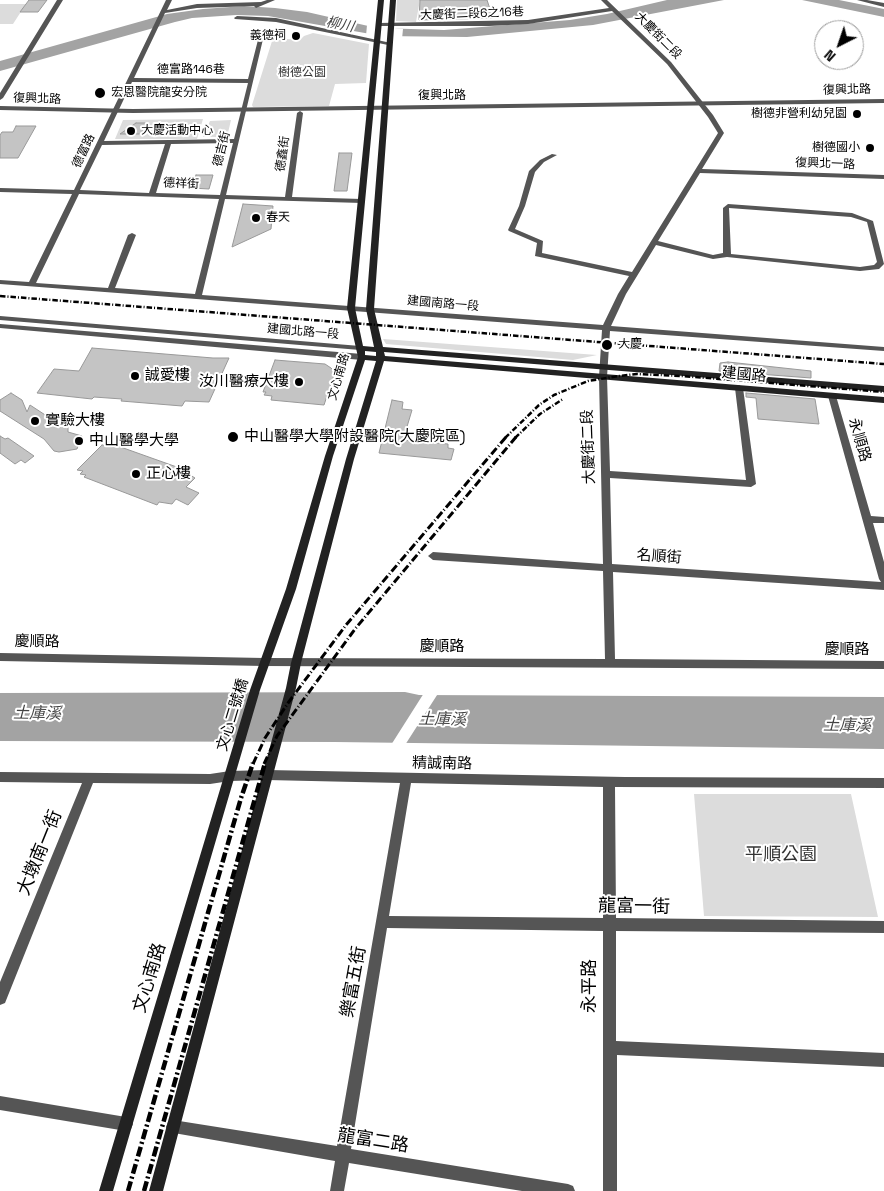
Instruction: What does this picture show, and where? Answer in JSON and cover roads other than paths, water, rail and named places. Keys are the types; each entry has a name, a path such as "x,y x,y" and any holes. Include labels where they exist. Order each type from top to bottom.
{"main road":[{"name":"文心南路","path":"264,662 291,589 361,352 351,308 382,0"},
{"path":"156,1191 379,354 370,310 388,43 393,0"},
{"name":"建國北路一段","path":"361,352 603,372"},
{"name":"建國路","path":"603,372 739,388 884,400"},
{"name":"建國路","path":"603,372 884,389"},
{"name":"文心二號橋","path":"230,776 264,662"},
{"name":"文心南路","path":"106,1191 230,776"}],"street":[{"path":"0,98 22,65 60,0"},
{"path":"164,12 169,0"},
{"path":"272,0 238,17 276,20 388,43"},
{"name":"大慶街二段","path":"604,0 669,63 721,133 700,171 653,242 614,308 606,328 603,372 610,664"},
{"path":"860,0 884,5"},
{"path":"164,12 197,6 259,5"},
{"name":"大慶街二段6之16巷","path":"379,26 461,26 528,22 613,9"},
{"name":"德富路","path":"32,284 164,12"},
{"name":"德吉街","path":"198,296 262,36"},
{"name":"德富路146巷","path":"130,80 251,81"},
{"name":"復興北路","path":"243,111 300,113 385,109 884,102"},
{"name":"復興北路","path":"702,105 884,106"},
{"name":"復興北路","path":"0,108 116,113"},
{"name":"復興北路","path":"0,113 370,110"},
{"name":"德鑫街","path":"288,199 300,113"},
{"path":"100,143 236,141"},
{"path":"152,194 151,192 168,143"},
{"path":"554,155 542,161 532,171 525,190 522,206 511,230 541,242 538,254 634,275"},
{"name":"復興北一路","path":"700,171 884,177"},
{"name":"德祥街","path":"0,190 362,201"},
{"path":"653,242 713,257 727,255 860,269 876,267 881,263 870,221 862,217 734,206 726,208 727,255"},
{"path":"111,289 132,235"},
{"name":"建國南路一段","path":"0,282 884,349"},
{"name":"建國北路一段","path":"0,318 361,352"},
{"name":"建國北路一段","path":"0,326 361,352"},
{"path":"605,474 751,484 739,388"},
{"name":"永順路","path":"832,396 884,579"},
{"path":"867,519 884,520"},
{"name":"名順街","path":"433,556 884,586"},
{"name":"慶順路","path":"0,657 264,662 884,665"},
{"name":"精誠南路","path":"0,777 210,779 230,776 268,775 406,779 884,783"},
{"name":"大墩南一街","path":"0,998 90,777"},
{"name":"樂富五街","path":"337,1191 406,779"},
{"name":"永平路","path":"608,781 610,1191"},
{"name":"龍富一街","path":"383,922 884,928"},
{"path":"609,1048 884,1060"},
{"path":"0,1103 126,1124"},
{"name":"龍富二路","path":"173,1127 568,1191"}],"water":[{"name":"柳川","path":"667,0 724,0 593,25 467,37 382,36 268,16 236,15 192,18 0,71 0,61 167,14 203,9 244,6 275,8 307,12 377,28 444,30 570,20 607,14"},
{"path":"802,0 839,0 884,9 884,17"},
{"name":"土庫溪","path":"405,692 419,695 884,697 884,749 335,742 0,741 0,693"}],"railway":[{"path":"0,296 884,364"},
{"path":"506,437 539,405 554,395 588,381 619,376 637,374 682,376 884,392"},
{"path":"516,437 540,414 563,399"},
{"path":"253,764 265,738 288,703 346,625 506,437"},
{"path":"264,764 277,736 355,629 516,437"},
{"path":"128,1191 241,798 253,763"},
{"path":"144,1191 265,763"}],"place":[{"name":"義德祠","path":"296,36"},
{"name":"宏恩醫院龍安分院","path":"100,93"},
{"name":"樹德非營利幼兒園","path":"857,114"},
{"name":"大慶活動中心","path":"131,131"},
{"name":"樹德國小","path":"870,148"},
{"name":"春天","path":"256,218"},
{"name":"大慶","path":"607,345"},
{"name":"誠愛樓","path":"135,376"},
{"name":"汝川醫療大樓","path":"299,382"},
{"name":"實驗大樓","path":"35,421"},
{"name":"中山醫學大學附設醫院(大慶院區)","path":"233,437"},
{"name":"中山醫學大學","path":"79,441"},
{"name":"正心樓","path":"136,474"}],"park label":[{"name":"樹德公園","path":"302,73"},
{"name":"平順公園","path":"781,855"}]}
